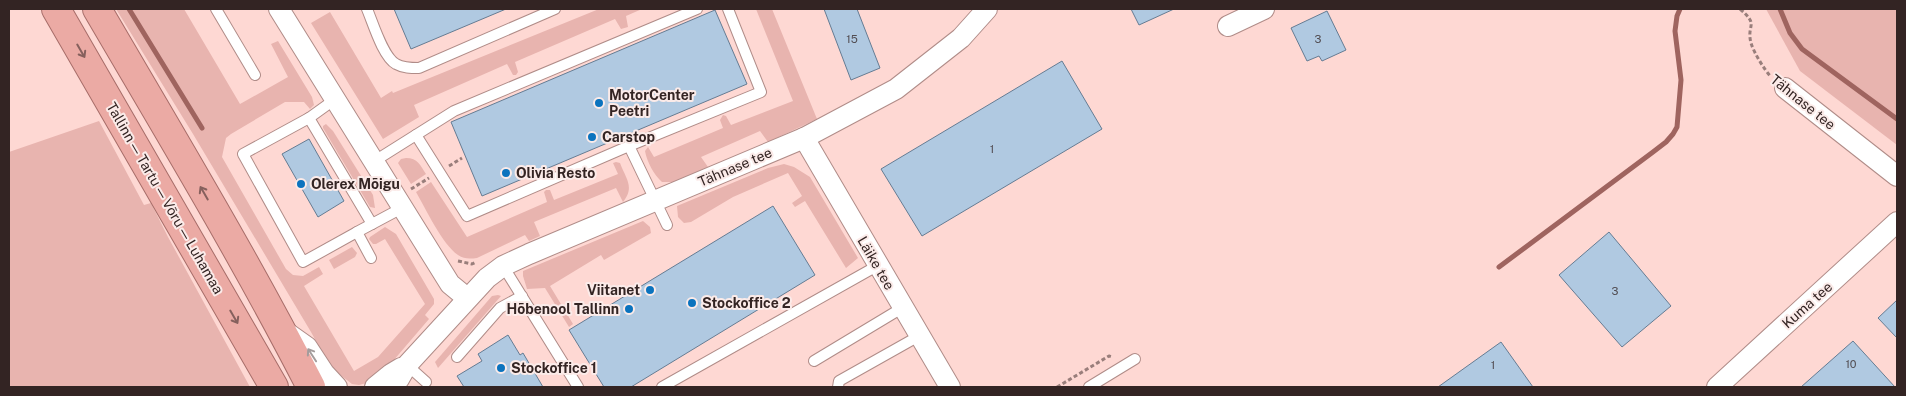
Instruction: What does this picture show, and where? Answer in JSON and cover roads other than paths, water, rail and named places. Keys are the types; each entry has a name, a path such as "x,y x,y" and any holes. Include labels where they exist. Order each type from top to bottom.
{"highway":[{"name":"Tallinn — Tartu — Võru — Luhamaa","path":"56,9 274,387"},
{"path":"97,9 229,236 281,328 311,387"}],"street":[{"name":"Tähnase tee","path":"407,365 486,278 503,266 804,138 896,89 961,38 987,9"},
{"path":"1228,26 1264,9"},
{"path":"285,11 334,100 450,284 467,298"},
{"name":"Tähnase tee","path":"1785,88 1897,176"},
{"name":"Läike tee","path":"804,138 877,266 950,387"},
{"name":"Kuma tee","path":"1717,387 1897,222"},
{"path":"281,328 307,347 324,373 337,387"},
{"path":"375,387 391,374 407,365"},
{"path":"393,387 407,365"}],"lane":[{"path":"216,9 255,75"},
{"path":"366,9 387,56 395,64 406,68 419,68 555,9"},
{"path":"373,162 454,111 697,9"},
{"path":"416,134 467,216 629,146 761,92 728,9"},
{"path":"334,100 309,118 243,154 303,262 402,208"},
{"path":"309,118 372,224"},
{"path":"629,146 667,225"},
{"path":"357,232 372,258"},
{"path":"503,266 578,387"},
{"path":"662,387 877,266"},
{"path":"457,357 500,308 522,296"},
{"path":"814,361 902,308"},
{"path":"838,387 839,381 919,336"},
{"path":"1089,387 1135,359"},
{"path":"407,365 426,382"}],"waterway":[{"path":"129,9 202,128"},
{"path":"1499,267 1653,152 1673,134 1677,127 1681,80 1675,31 1680,9"},
{"path":"1780,9 1790,33 1802,49 1897,119"}],"place":[{"name":"MotorCenter Peetri","path":"599,103"},
{"name":"Carstop","path":"592,137"},
{"name":"Olivia Resto","path":"506,173"},
{"name":"Olerex Mõigu","path":"301,184"},
{"name":"Viitanet","path":"650,290"},
{"name":"Stockoffice 2","path":"692,303"},
{"name":"Hõbenool Tallinn","path":"629,309"},
{"name":"Stockoffice 1","path":"501,368"}]}
